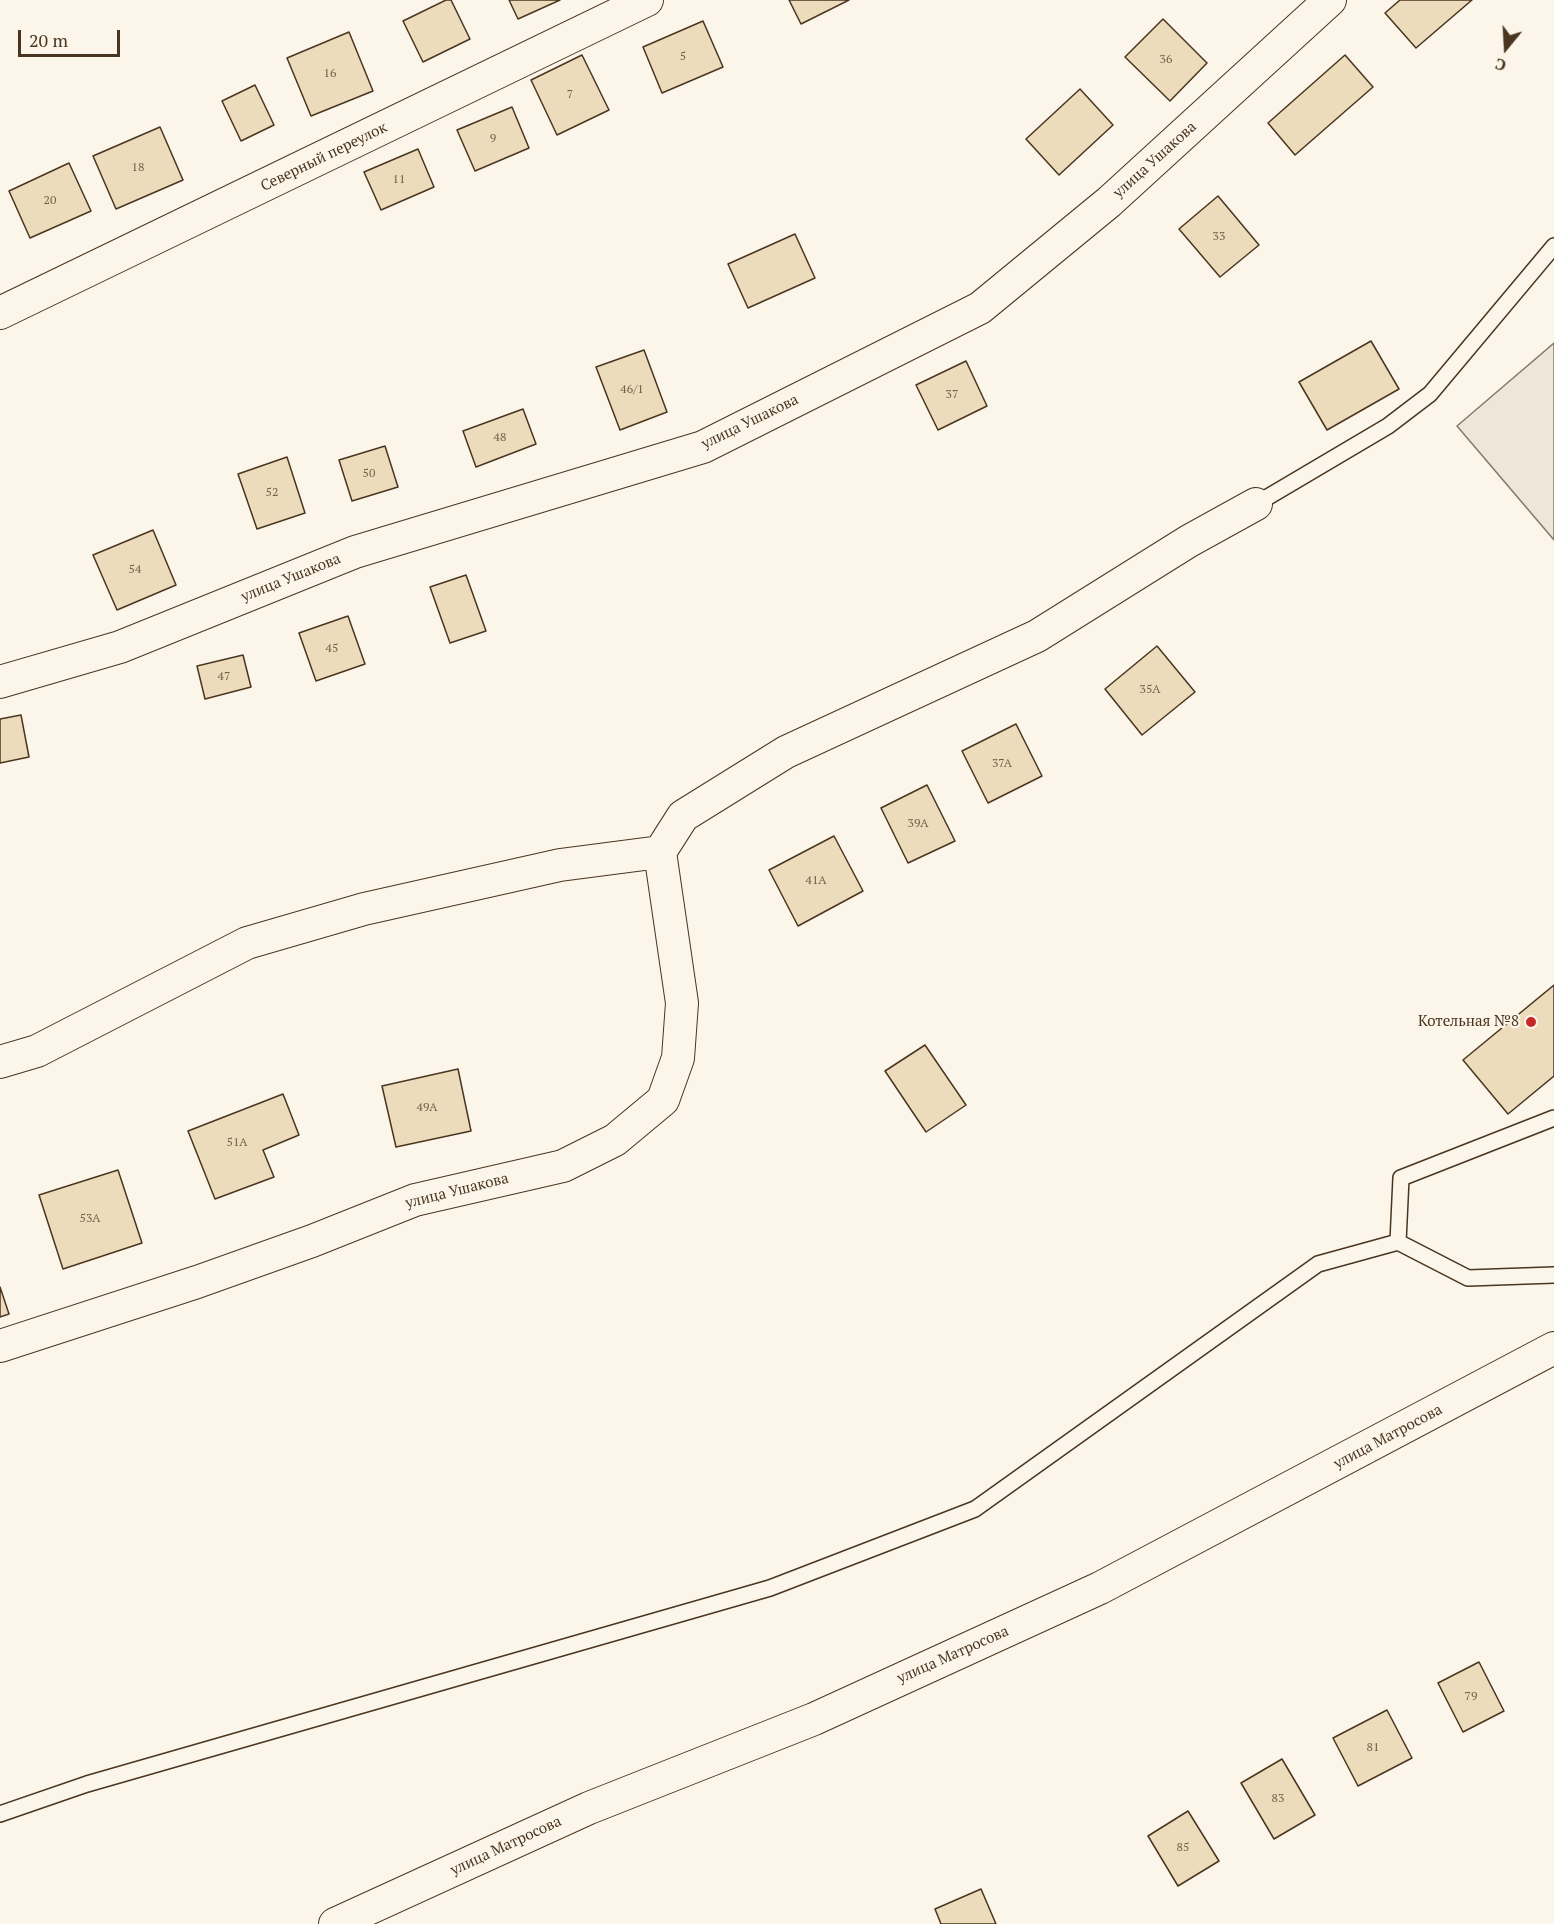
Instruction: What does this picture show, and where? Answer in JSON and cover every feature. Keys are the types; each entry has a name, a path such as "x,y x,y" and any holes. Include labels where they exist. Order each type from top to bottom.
{"street":[{"name":"Северный переулок","path":"0,313 647,0"},
{"name":"улица Ушакова","path":"0,682 120,647 355,552 703,447 980,308 1109,202 1330,0"},
{"path":"0,1062 37,1051 247,943 363,909 548,868 660,852 683,816 786,752 1037,636 1189,541 1256,504"},
{"name":"улица Ушакова","path":"0,1346 197,1282 312,1241 416,1200 563,1166 615,1140 663,1100 678,1058 682,1003 660,852"},
{"name":"улица Матросова","path":"335,1924 590,1808 814,1719 1100,1588 1554,1348"}],"lane":[{"path":"1256,504 1388,426 1430,394 1554,246"},
{"path":"1398,1242 1401,1178 1554,1118"},
{"path":"0,1814 87,1784 770,1588 975,1509 1318,1264 1398,1242 1468,1278 1554,1275"}],"shaded area":[{"path":"1554,343 1554,540 1457,426"}],"building":[{"path":"446,0 451,0 470,39 423,62 403,21"},
{"path":"509,0 560,0 518,19"},
{"path":"789,0 849,0 801,24"},
{"path":"1400,0 1472,0 1416,48 1385,13"},
{"path":"1163,19 1207,63 1170,101 1125,57"},
{"path":"703,21 723,67 662,93 643,47"},
{"path":"349,32 373,91 311,116 287,58"},
{"path":"582,55 609,110 557,135 531,80"},
{"path":"1345,55 1373,87 1295,155 1268,123"},
{"path":"255,85 274,125 241,141 222,101"},
{"path":"1080,89 1113,125 1059,175 1026,139"},
{"path":"512,107 529,148 475,171 457,130"},
{"path":"160,127 183,180 116,209 93,156"},
{"path":"418,149 434,187 381,210 364,172"},
{"path":"69,163 91,211 30,238 9,191"},
{"path":"1218,196 1259,245 1220,277 1179,229"},
{"path":"795,234 815,278 748,308 728,264"},
{"path":"1371,341 1399,389 1327,430 1299,382"},
{"path":"644,350 667,412 620,430 596,367"},
{"path":"966,361 987,406 938,430 916,385"},
{"path":"523,409 536,444 476,467 463,431"},
{"path":"385,446 398,487 352,501 339,460"},
{"path":"287,457 305,513 257,529 238,474"},
{"path":"153,530 176,585 117,610 93,555"},
{"path":"466,575 486,631 450,643 430,587"},
{"path":"348,616 365,664 316,681 299,633"},
{"path":"1157,646 1195,692 1142,735 1105,689"},
{"path":"243,655 251,687 205,699 197,666"},
{"path":"21,715 29,757 0,763 0,719"},
{"path":"1016,724 1042,776 988,803 962,751"},
{"path":"927,785 955,841 908,863 881,808"},
{"path":"834,836 863,891 798,926 769,870"},
{"name":"Котельная №8","path":"1554,985 1554,1076 1508,1114 1463,1060"},
{"path":"925,1045 966,1105 926,1132 885,1071"},
{"path":"458,1069 471,1131 396,1147 382,1086"},
{"path":"283,1094 299,1135 263,1150 274,1177 215,1199 188,1131"},
{"path":"118,1170 142,1243 63,1269 39,1195"},
{"path":"0,1287 9,1314 0,1317"},
{"path":"1479,1662 1504,1711 1463,1732 1438,1683"},
{"path":"1387,1710 1412,1758 1358,1786 1333,1738"},
{"path":"1282,1759 1315,1815 1274,1839 1241,1783"},
{"path":"1188,1811 1219,1861 1178,1886 1148,1836"},
{"path":"981,1889 996,1924 941,1924 935,1909"}],"place":[{"name":"Котельная №8","path":"1531,1022"}]}
